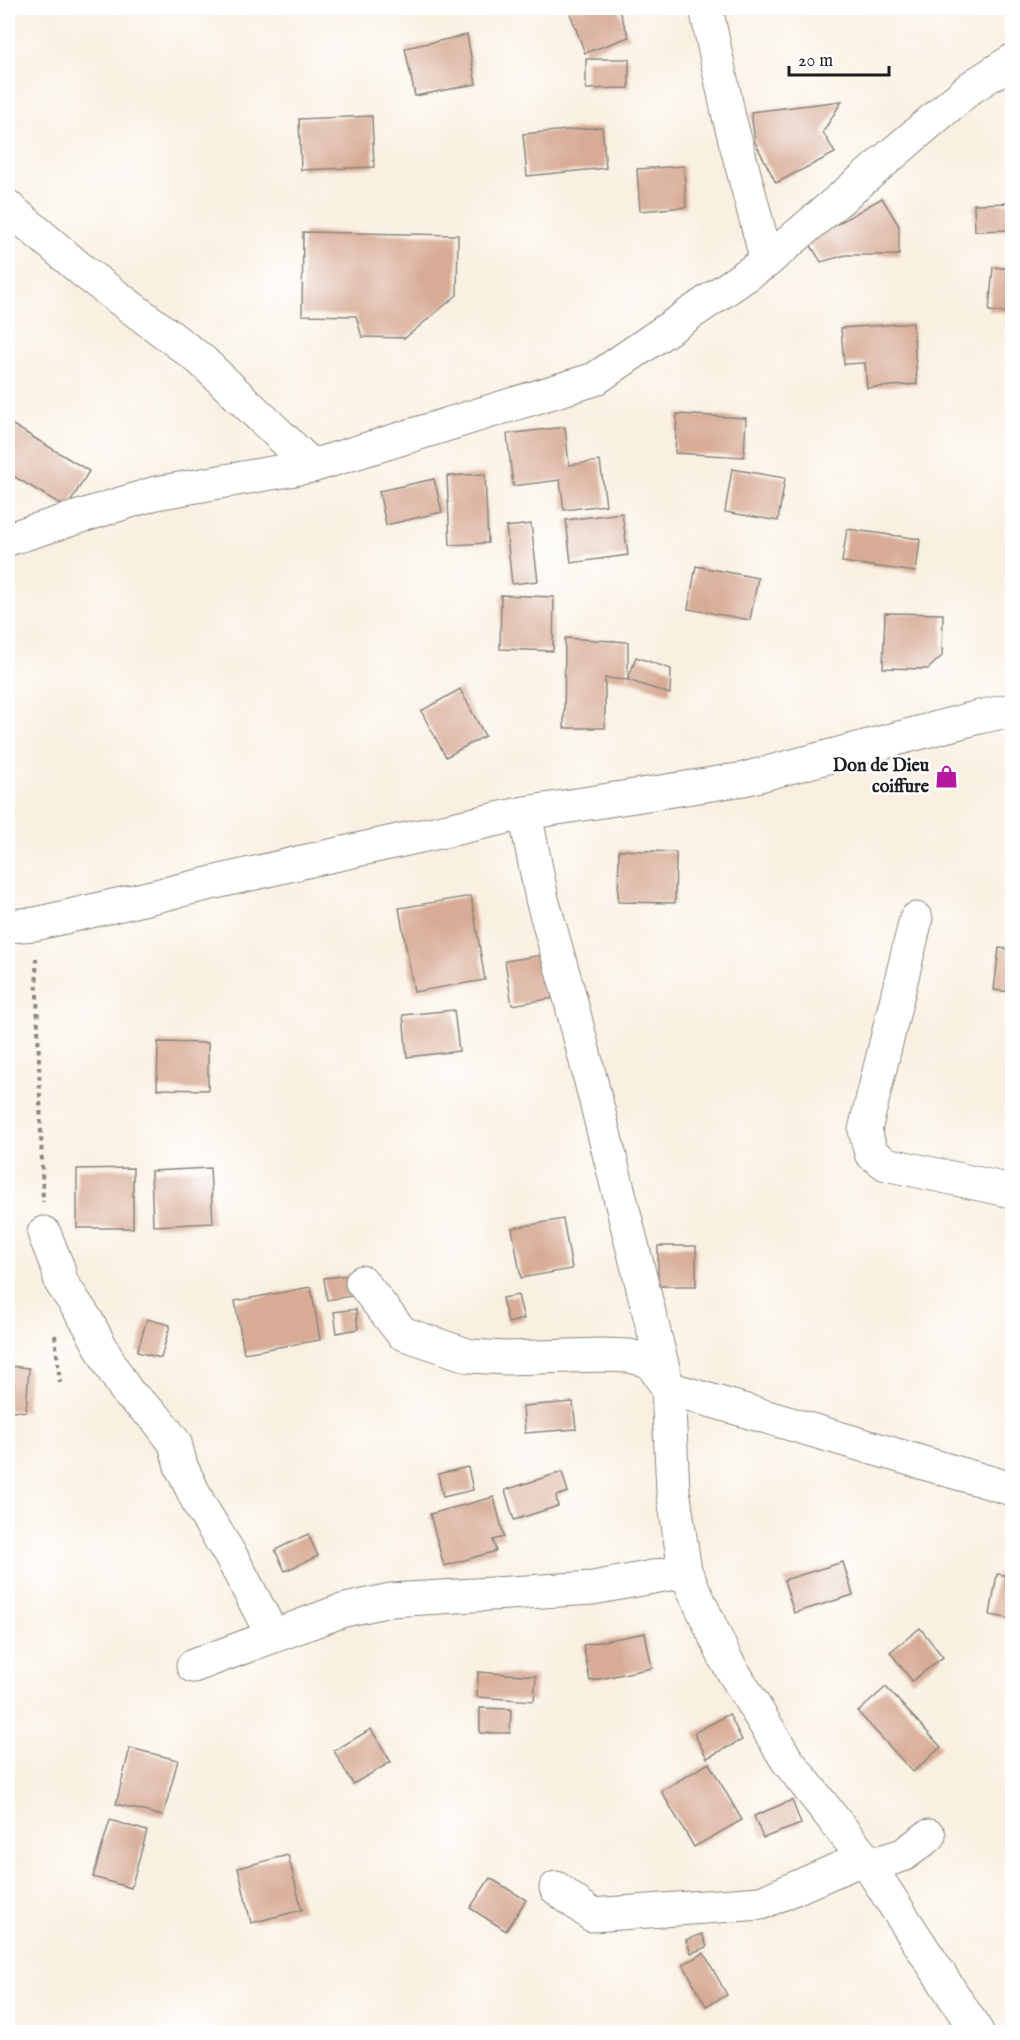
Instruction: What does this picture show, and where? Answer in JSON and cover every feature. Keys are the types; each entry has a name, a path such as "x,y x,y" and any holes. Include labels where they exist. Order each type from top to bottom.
{"street":[{"path":"706,8 729,117 767,261"},
{"path":"8,539 156,494 312,466 595,379 767,261 970,88 1012,61"},
{"path":"8,207 84,272 200,359 312,466"},
{"path":"21,925 525,813 744,779 1012,710"},
{"path":"525,813 542,899 570,998 668,1388 673,1490 685,1571 726,1660 787,1760 864,1858 977,2032"},
{"path":"916,920 865,1130 871,1153 886,1164 1012,1191"},
{"path":"44,1233 61,1282 87,1321 112,1368 128,1393 156,1418 175,1443 181,1466 200,1506 232,1558 273,1636"},
{"path":"362,1282 402,1333 434,1345 470,1356 506,1358 602,1355 629,1356 650,1361 668,1388 1012,1488"},
{"path":"193,1666 341,1611 390,1600 593,1588 685,1571"},
{"path":"556,1888 592,1915 760,1903 864,1858 877,1863 903,1855 929,1836"}],"path":[{"path":"21,925 44,1233"},
{"path":"54,1325 60,1383"}],"building":[{"path":"568,8 618,8 629,37 585,53"},
{"path":"467,35 476,84 415,96 405,48"},
{"path":"586,59 629,59 629,88 586,89"},
{"path":"842,101 823,132 835,153 776,183 755,142 751,112"},
{"path":"372,116 374,167 301,170 299,119"},
{"path":"602,127 606,168 527,176 523,134"},
{"path":"684,166 686,207 640,211 637,169"},
{"path":"882,198 899,226 899,255 846,255 821,262 808,241"},
{"path":"1012,203 1012,230 975,231 974,204"},
{"path":"303,232 458,235 457,295 405,338 362,337 356,316 302,315"},
{"path":"993,267 1012,269 1012,313 989,311"},
{"path":"913,323 917,384 867,388 865,363 844,364 841,328"},
{"path":"677,414 746,418 744,457 675,453"},
{"path":"8,422 89,471 67,508 8,473"},
{"path":"565,427 569,465 600,461 606,505 564,510 560,480 513,486 507,434"},
{"path":"732,469 785,478 778,521 725,512"},
{"path":"485,474 488,543 450,545 447,476"},
{"path":"434,479 442,512 386,525 379,491"},
{"path":"622,513 628,555 571,563 566,520"},
{"path":"531,524 538,581 512,584 506,527"},
{"path":"847,529 920,539 916,572 842,562"},
{"path":"696,566 758,578 750,620 688,609"},
{"path":"501,595 554,597 553,651 500,649"},
{"path":"885,613 943,614 942,656 928,669 883,668"},
{"path":"565,638 628,642 628,680 605,678 605,728 564,728"},
{"path":"636,657 671,669 670,694 628,680"},
{"path":"460,689 485,736 446,757 421,711"},
{"path":"619,850 676,852 675,903 618,902"},
{"path":"471,896 485,980 414,992 399,908"},
{"path":"999,948 1012,949 1012,992 994,990"},
{"path":"548,954 555,998 512,1005 505,961"},
{"path":"454,1010 459,1051 407,1057 403,1015"},
{"path":"158,1042 208,1043 208,1090 157,1089"},
{"path":"133,1168 133,1228 77,1228 77,1169"},
{"path":"210,1168 213,1223 153,1226 151,1171"},
{"path":"563,1219 572,1269 521,1278 512,1228"},
{"path":"658,1246 696,1246 696,1286 658,1286"},
{"path":"349,1275 352,1296 327,1300 324,1278"},
{"path":"311,1287 320,1340 244,1353 235,1301"},
{"path":"518,1295 524,1319 508,1323 502,1298"},
{"path":"356,1309 358,1329 337,1333 334,1312"},
{"path":"147,1319 170,1325 161,1358 137,1352"},
{"path":"8,1366 29,1368 26,1412 8,1410"},
{"path":"573,1402 576,1429 525,1433 523,1406"},
{"path":"468,1467 473,1490 443,1497 438,1474"},
{"path":"562,1472 568,1492 556,1496 558,1506 514,1520 505,1490"},
{"path":"494,1497 504,1537 493,1540 496,1551 444,1566 430,1514"},
{"path":"308,1534 318,1556 285,1571 275,1550"},
{"path":"843,1562 853,1595 794,1613 784,1580"},
{"path":"997,1574 1012,1576 1012,1619 990,1615"},
{"path":"920,1628 943,1657 912,1681 890,1652"},
{"path":"645,1633 652,1668 590,1681 583,1645"},
{"path":"478,1672 536,1676 534,1701 477,1697"},
{"path":"886,1687 941,1747 913,1772 858,1712"},
{"path":"480,1708 511,1709 510,1733 480,1733"},
{"path":"729,1714 742,1740 707,1758 694,1733"},
{"path":"371,1729 391,1762 353,1784 334,1751"},
{"path":"130,1748 178,1760 163,1816 116,1804"},
{"path":"709,1763 742,1820 694,1847 661,1791"},
{"path":"792,1800 801,1824 763,1838 754,1816"},
{"path":"110,1820 147,1831 131,1888 93,1877"},
{"path":"288,1855 302,1910 251,1923 238,1868"},
{"path":"490,1878 526,1900 506,1931 470,1908"},
{"path":"702,1934 707,1947 691,1953 686,1940"},
{"path":"704,1953 727,1995 706,2006 683,1964"}],"place":[{"name":"Don de Dieu coiffure","path":"947,776"}]}
